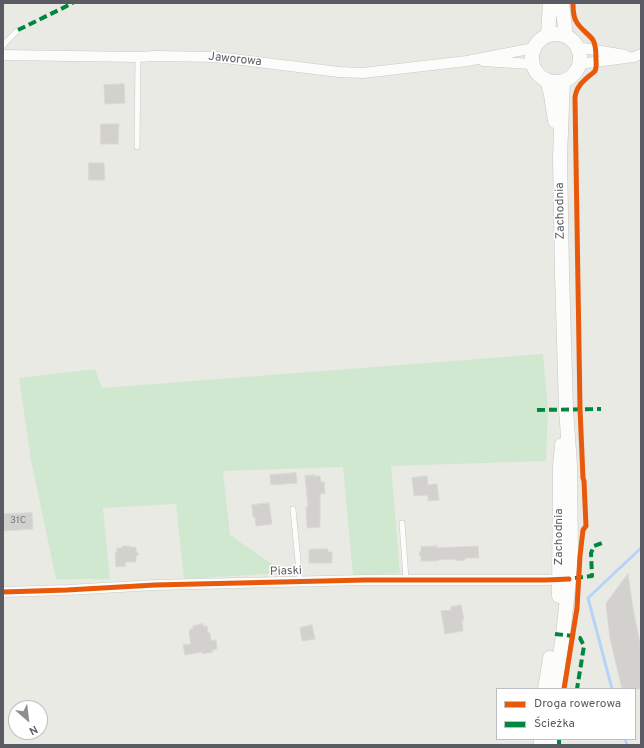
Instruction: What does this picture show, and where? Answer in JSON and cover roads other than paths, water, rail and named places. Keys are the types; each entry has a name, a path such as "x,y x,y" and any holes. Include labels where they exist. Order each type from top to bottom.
{"main road":[{"path":"548,35 550,3"},
{"path":"562,3 566,36"},
{"path":"560,34 566,36 572,40 579,51 579,64 576,71 563,81 555,82 541,77 532,64 532,56 537,42 548,35 560,34"},
{"name":"Zachodnia","path":"547,80 551,95 560,157"},
{"name":"Zachodnia","path":"555,688 564,579 560,467 566,409 560,157 563,81"},
{"name":"Zachodnia","path":"545,688 555,634 559,594 564,579"}],"street":[{"path":"577,47 638,55"},
{"name":"Jaworowa","path":"3,55 217,57 339,72 363,73 466,61 534,48"},
{"path":"579,64 638,55"},
{"name":"Jaworowa","path":"466,61 532,64"},
{"name":"Piaski","path":"3,592 406,579 564,579"}],"lane":[{"path":"3,46 18,30"},
{"path":"137,147 138,57"},
{"path":"293,509 300,582"},
{"path":"402,523 406,579"}],"waterway":[{"path":"612,688 588,598 641,548"},
{"path":"625,740 627,745"}]}
